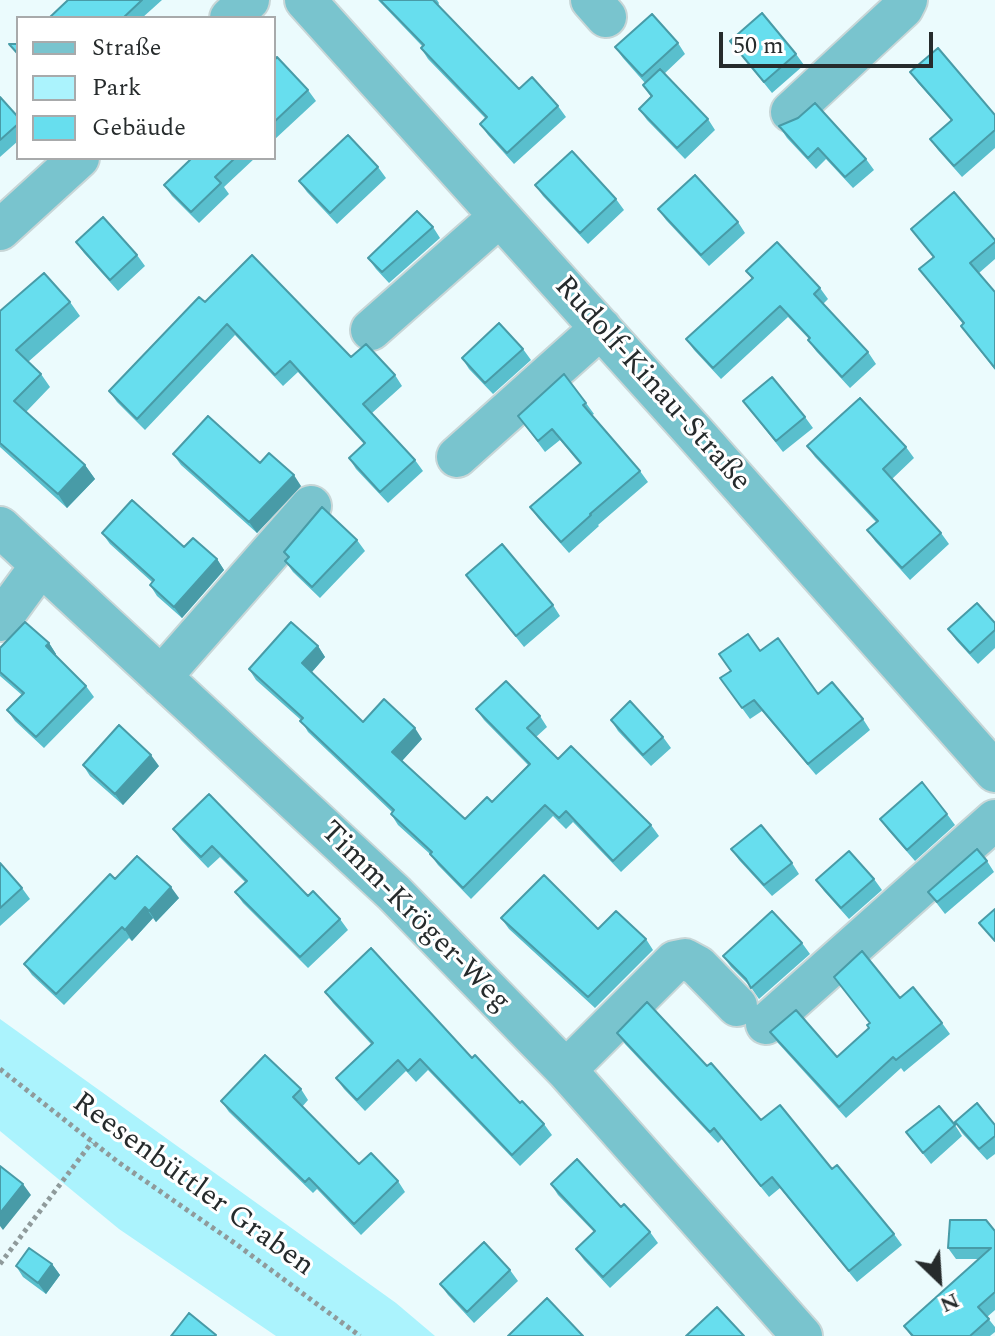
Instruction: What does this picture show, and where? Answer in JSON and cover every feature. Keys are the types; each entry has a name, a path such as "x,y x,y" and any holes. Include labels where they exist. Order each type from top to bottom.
{"street":[{"path":"232,16 249,0"},
{"name":"Rudolf-Kinau-Straße","path":"305,0 995,772"},
{"path":"791,112 903,8 907,0"},
{"path":"0,230 77,160"},
{"path":"371,330 499,217"},
{"path":"457,457 601,328"},
{"path":"161,677 311,506"},
{"name":"Timm-Kröger-Weg","path":"0,527 394,893 566,1070 802,1336"},
{"path":"0,621 41,565"},
{"path":"566,1070 675,961 685,959 698,966 752,1015 995,820"}],"path":[{"name":"Reesenbüttler Graben","path":"0,1069 92,1142 360,1336"},
{"path":"0,1264 92,1142"}],"green space":[{"path":"0,1019 396,1303 435,1336 276,1336 119,1229 0,1131"}],"building":[{"path":"68,0 142,0 125,16 51,16"},
{"path":"380,0 433,0 519,89 532,77 558,106 507,153 480,124 487,117"},
{"path":"762,13 796,54 764,82 730,41"},
{"path":"652,14 678,43 642,76 615,47"},
{"path":"938,48 995,115 995,130 954,166 930,139 952,120 910,72"},
{"path":"276,58 308,90 276,120"},
{"path":"660,69 708,119 677,148 639,109 652,96 643,85"},
{"path":"0,97 16,115 16,126 0,140"},
{"path":"815,103 866,159 845,177 818,148 808,158 779,126 798,118"},
{"path":"348,135 378,167 330,213 299,181"},
{"path":"572,151 616,199 580,233 535,185"},
{"path":"190,160 233,160 215,177 221,183 191,212 164,185"},
{"path":"695,175 738,222 701,255 658,209"},
{"path":"954,192 995,240 970,263 995,292 995,368 961,326 964,323 919,269 934,257 911,229"},
{"path":"417,211 433,227 382,272 368,258"},
{"path":"103,217 137,255 110,280 76,242"},
{"path":"777,242 820,288 814,294 868,352 842,377 780,306 713,368 686,339 753,278 746,271"},
{"path":"252,255 351,357 366,344 395,375 363,404 415,460 380,492 349,458 365,443 290,361 275,375 227,324 137,419 109,391 199,297 205,302"},
{"path":"44,273 70,302 16,350 41,374 14,401 85,465 58,494 0,443 0,311"},
{"path":"499,323 523,349 485,383 462,358"},
{"path":"564,374 586,403 583,405 640,471 561,542 530,507 581,463 552,429 538,441 518,416"},
{"path":"772,377 805,417 776,441 743,401"},
{"path":"860,398 906,447 883,469 941,533 902,568 867,530 878,521 807,446"},
{"path":"208,416 260,463 269,453 294,475 249,522 173,454"},
{"path":"132,500 184,547 193,538 217,559 174,607 150,585 154,580 102,533"},
{"path":"322,507 357,540 312,587 285,561 289,557 284,552"},
{"path":"502,544 553,605 516,636 466,575"},
{"path":"977,603 995,623 995,630 970,653 948,629"},
{"path":"25,622 49,643 46,646 86,686 36,737 7,710 24,693 0,672 0,648"},
{"path":"291,622 318,646 302,663 363,722 384,699 415,728 392,752 465,819 487,797 492,802 530,764 476,709 506,681 540,716 527,728 558,759 571,746 651,825 613,861 566,811 559,818 545,805 463,888 430,854 432,852 391,814 394,810 300,721 303,718 249,669"},
{"path":"748,634 760,651 778,638 818,694 832,682 863,719 808,764 754,700 742,708 720,678 731,671 719,654"},
{"path":"630,701 663,737 643,755 611,720"},
{"path":"119,725 151,755 115,794 83,765"},
{"path":"922,782 947,814 907,850 880,819"},
{"path":"209,794 308,896 313,891 340,919 300,957 235,892 247,881 212,846 201,857 173,829"},
{"path":"761,825 792,863 764,885 731,849"},
{"path":"977,849 987,861 937,902 928,892"},
{"path":"849,851 874,879 841,908 816,880"},
{"path":"137,856 171,887 149,911 145,907 125,930 122,927 56,994 24,964 110,874 115,879"},
{"path":"0,863 22,888 0,908"},
{"path":"544,875 598,929 616,911 646,939 588,997 501,918"},
{"path":"995,909 995,941 979,923"},
{"path":"772,911 802,943 751,988 723,956"},
{"path":"371,948 472,1058 475,1055 544,1124 512,1155 420,1059 408,1071 398,1060 357,1100 336,1078 373,1043 325,992"},
{"path":"862,951 900,998 913,987 942,1023 896,1060 893,1057 839,1107 770,1032 796,1010 837,1057 869,1028 867,1025 870,1023 834,977"},
{"path":"647,1002 707,1066 711,1063 761,1120 780,1105 832,1169 837,1165 894,1234 849,1271 772,1177 761,1186 714,1128 710,1132 617,1033"},
{"path":"265,1055 301,1089 293,1097 359,1164 371,1153 398,1181 354,1224 309,1178 305,1182 221,1101"},
{"path":"977,1103 995,1125 995,1136 979,1149 955,1122"},
{"path":"939,1106 955,1125 923,1153 906,1132"},
{"path":"577,1159 621,1207 624,1204 650,1232 603,1277 576,1249 595,1231 551,1184"},
{"path":"0,1166 23,1184 0,1213"},
{"path":"950,1220 986,1220 995,1231 995,1292 978,1307 989,1319 970,1336 913,1336 904,1326 991,1248 948,1248"},
{"path":"484,1242 510,1270 467,1312 440,1284"},
{"path":"29,1248 52,1264 38,1283 16,1266"},
{"path":"547,1298 583,1336 508,1336"},
{"path":"717,1307 744,1336 686,1336"},
{"path":"189,1313 216,1335 171,1336"}]}
